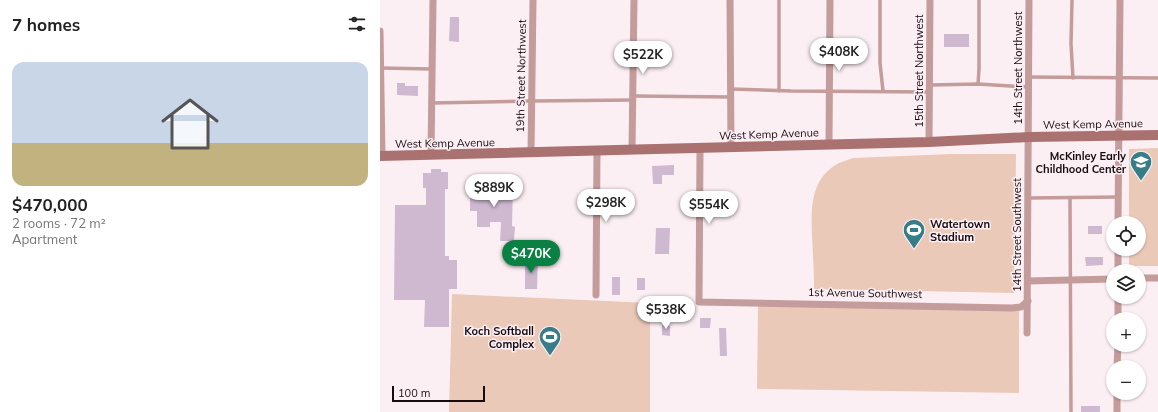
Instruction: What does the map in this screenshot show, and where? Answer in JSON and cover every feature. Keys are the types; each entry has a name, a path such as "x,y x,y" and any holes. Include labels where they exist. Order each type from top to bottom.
{"street":[{"path":"431,156 433,0"},
{"name":"19th Street Northwest","path":"531,153 533,0"},
{"path":"632,150 634,0"},
{"path":"730,0 731,147"},
{"path":"829,144 830,0"},
{"name":"15th Street Northwest","path":"929,142 930,0"},
{"name":"14th Street Northwest","path":"1029,0 1029,137"},
{"path":"1118,216 1120,0"},
{"path":"380,31 381,156"},
{"name":"West Kemp Avenue","path":"381,156 700,149 929,142 1029,137 1158,135"},
{"name":"14th Street Southwest","path":"1027,333 1029,137"},
{"name":"1st Avenue Southwest","path":"700,149 699,302 1012,308 1021,307 1028,301"},
{"path":"596,295 598,151"},
{"path":"1146,278 1158,278"},
{"path":"1028,281 1106,279"},
{"path":"1117,400 1117,412"}],"lane":[{"path":"779,0 780,91"},
{"path":"880,0 881,75 883,91"},
{"path":"978,84 979,0"},
{"path":"1072,0 1071,44 1073,78"},
{"path":"380,68 432,69"},
{"path":"1028,77 1158,78"},
{"path":"432,104 633,98 780,91 883,91 930,89 978,84 1028,87"},
{"path":"1028,198 1118,197"},
{"path":"1070,198 1071,412"}],"shaded area":[{"name":"McKinley Early Childhood Center","path":"1158,148 1158,266 1129,264 1129,256 1146,256 1146,216 1129,216 1129,149"},
{"name":"Watertown Stadium","path":"951,154 1016,154 1014,293 814,289 812,205 817,186 829,169 839,163 853,158"},
{"name":"Koch Softball Complex","path":"452,294 650,303 650,412 449,412"},
{"path":"758,306 1019,310 1019,393 757,389"}],"building":[{"path":"450,17 459,17 459,42 449,41"},
{"path":"944,34 969,34 969,47 944,47"},
{"path":"397,83 405,83 405,86 418,86 418,96 397,95"},
{"path":"674,165 674,175 662,175 662,184 653,184 652,166"},
{"path":"431,169 441,169 441,172 448,172 448,189 445,189 445,256 449,256 449,260 457,260 457,289 449,289 449,327 424,327 425,300 394,300 395,205 426,205 426,188 423,188 423,173 431,173"},
{"path":"470,186 513,186 512,226 515,227 514,241 500,241 501,222 490,222 490,227 477,227 477,211 470,211"},
{"path":"1088,226 1102,226 1102,234 1088,234"},
{"path":"656,228 670,228 669,254 655,254"},
{"path":"1085,257 1103,257 1103,265 1086,266"},
{"path":"525,259 538,259 537,289 525,289"},
{"path":"612,277 620,277 620,295 612,295"},
{"path":"637,278 645,278 645,290 637,290"},
{"path":"700,318 711,318 710,328 700,328"},
{"path":"662,325 670,326 670,336 662,335"},
{"path":"719,328 726,328 727,356 720,356"},
{"path":"1081,406 1100,406 1100,412 1081,412"}],"place":[{"name":"McKinley Early Childhood Center","path":"1141,182"},
{"name":"Watertown Stadium","path":"914,250"},
{"name":"Koch Softball Complex","path":"550,356"}]}
